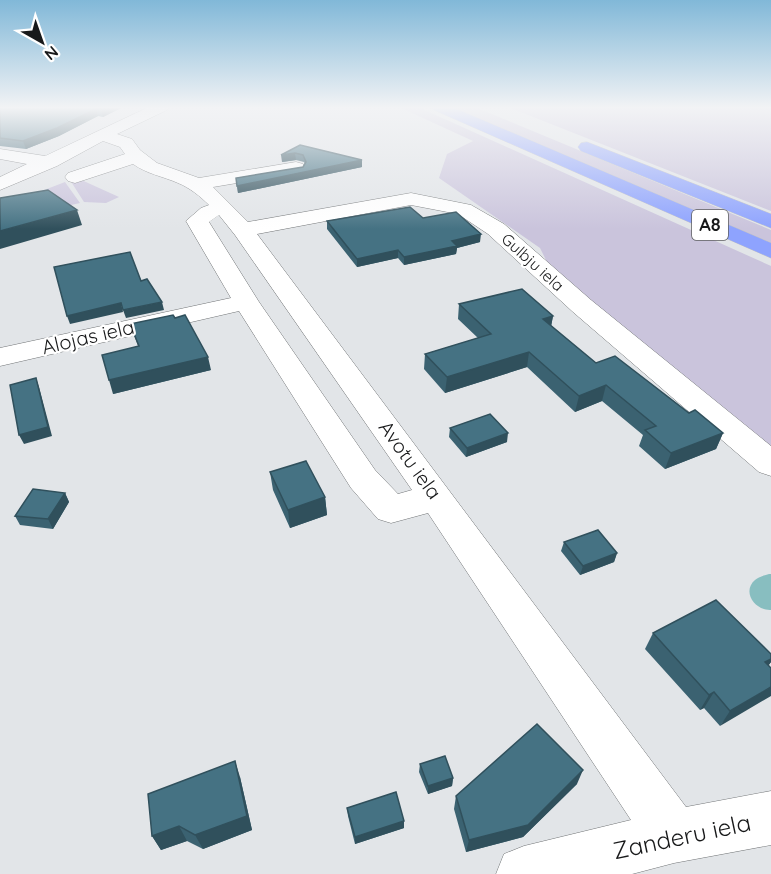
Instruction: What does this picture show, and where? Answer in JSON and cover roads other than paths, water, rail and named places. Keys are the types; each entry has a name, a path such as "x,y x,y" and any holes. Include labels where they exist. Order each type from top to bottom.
{"highway":[{"name":"A8","path":"534,148 771,251"},
{"name":"A8","path":"589,148 771,222"}],"street":[{"path":"0,184 77,148"},
{"name":"Avotu iela","path":"129,148 135,157 156,171 196,184 233,218 437,498 674,836"},
{"path":"0,154 50,162"},
{"path":"75,177 135,157"},
{"path":"196,184 296,168"},
{"name":"Gulbju iela","path":"246,302 197,221 208,212 233,218 411,199 464,209 496,229 582,306 771,464"},
{"path":"246,302 363,479 391,509 437,498"},
{"name":"Alojas iela","path":"0,357 246,302"},
{"name":"Zanderu iela","path":"524,874 674,836 771,818"}],"water":[{"path":"771,574 771,610 756,604 749,590 756,579"}]}
